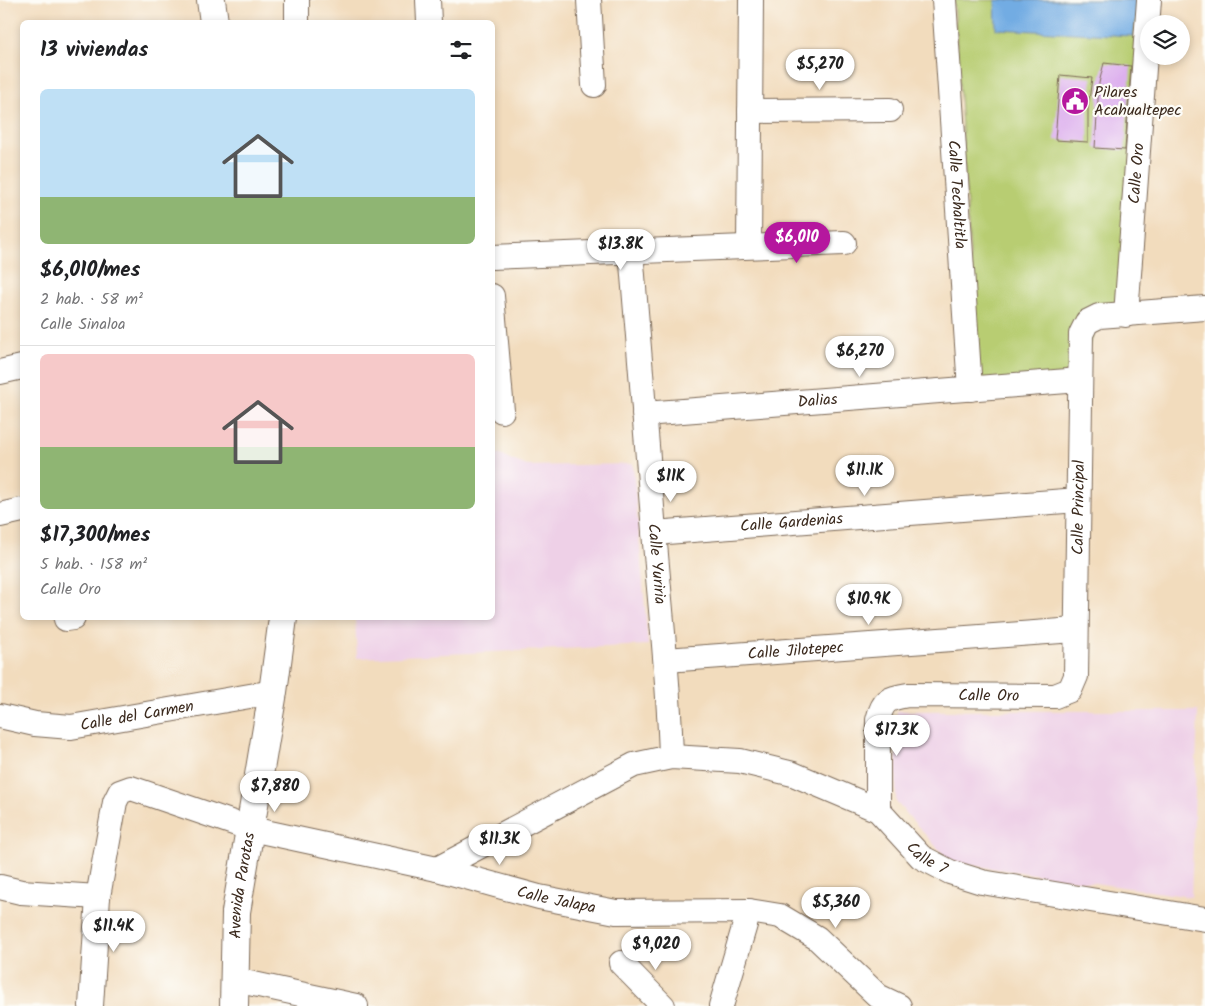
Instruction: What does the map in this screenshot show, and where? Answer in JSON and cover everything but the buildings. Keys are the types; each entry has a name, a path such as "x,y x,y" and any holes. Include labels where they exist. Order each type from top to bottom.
{"street":[{"path":"211,0 214,20"},
{"path":"296,0 297,20"},
{"path":"428,0 429,20"},
{"path":"589,0 594,85"},
{"path":"749,246 751,0"},
{"name":"Calle Techaltitla","path":"944,0 970,389"},
{"name":"Calle Oro","path":"1126,315 1149,0"},
{"path":"750,111 890,110"},
{"path":"495,257 844,243"},
{"name":"Calle Yuriria","path":"631,251 670,706 671,757"},
{"path":"1126,315 1205,308"},
{"name":"Calle Principal","path":"1055,696 1070,690 1076,676 1075,630 1080,334 1087,322 1099,316 1126,315"},
{"path":"495,330 502,411"},
{"path":"0,372 20,367"},
{"name":"Dalias","path":"644,414 1080,380"},
{"name":"Calle Gardenias","path":"654,533 1078,500"},
{"path":"0,515 20,510"},
{"name":"Avenida Parotas","path":"234,993 236,912 273,692 283,620"},
{"name":"Calle Jilotepec","path":"666,660 1075,630"},
{"name":"Calle del Carmen","path":"0,716 35,724 71,727 273,692"},
{"name":"Calle Oro","path":"878,810 878,720 881,706 889,698 908,695 1055,696"},
{"name":"Calle 7","path":"437,870 634,765 671,757 740,761 793,774 878,810 921,857 950,872 982,882 1205,919"},
{"name":"Calle Jalapa","path":"98,897 115,802 120,792 131,788 251,829 616,912 749,911 780,916 817,938 878,996 899,1006"},
{"path":"0,887 21,892 98,897 91,1006"},
{"path":"721,1006 749,911"},
{"path":"621,963 663,1006"},
{"path":"234,993 356,1006"}],"shaded area":[{"path":"495,453 527,466 633,464 648,645 357,658 355,620 495,620"},
{"path":"897,711 1198,711 1191,897 950,862 896,802"}],"green space":[{"path":"954,0 1149,0 1148,15 1140,15 1140,65 1144,65 1126,315 1099,316 1080,380 978,381"}],"water":[{"path":"995,0 1140,0 1133,36 996,29"}],"place":[{"name":"Pilares Acahualtepec","path":"1075,101"}]}
